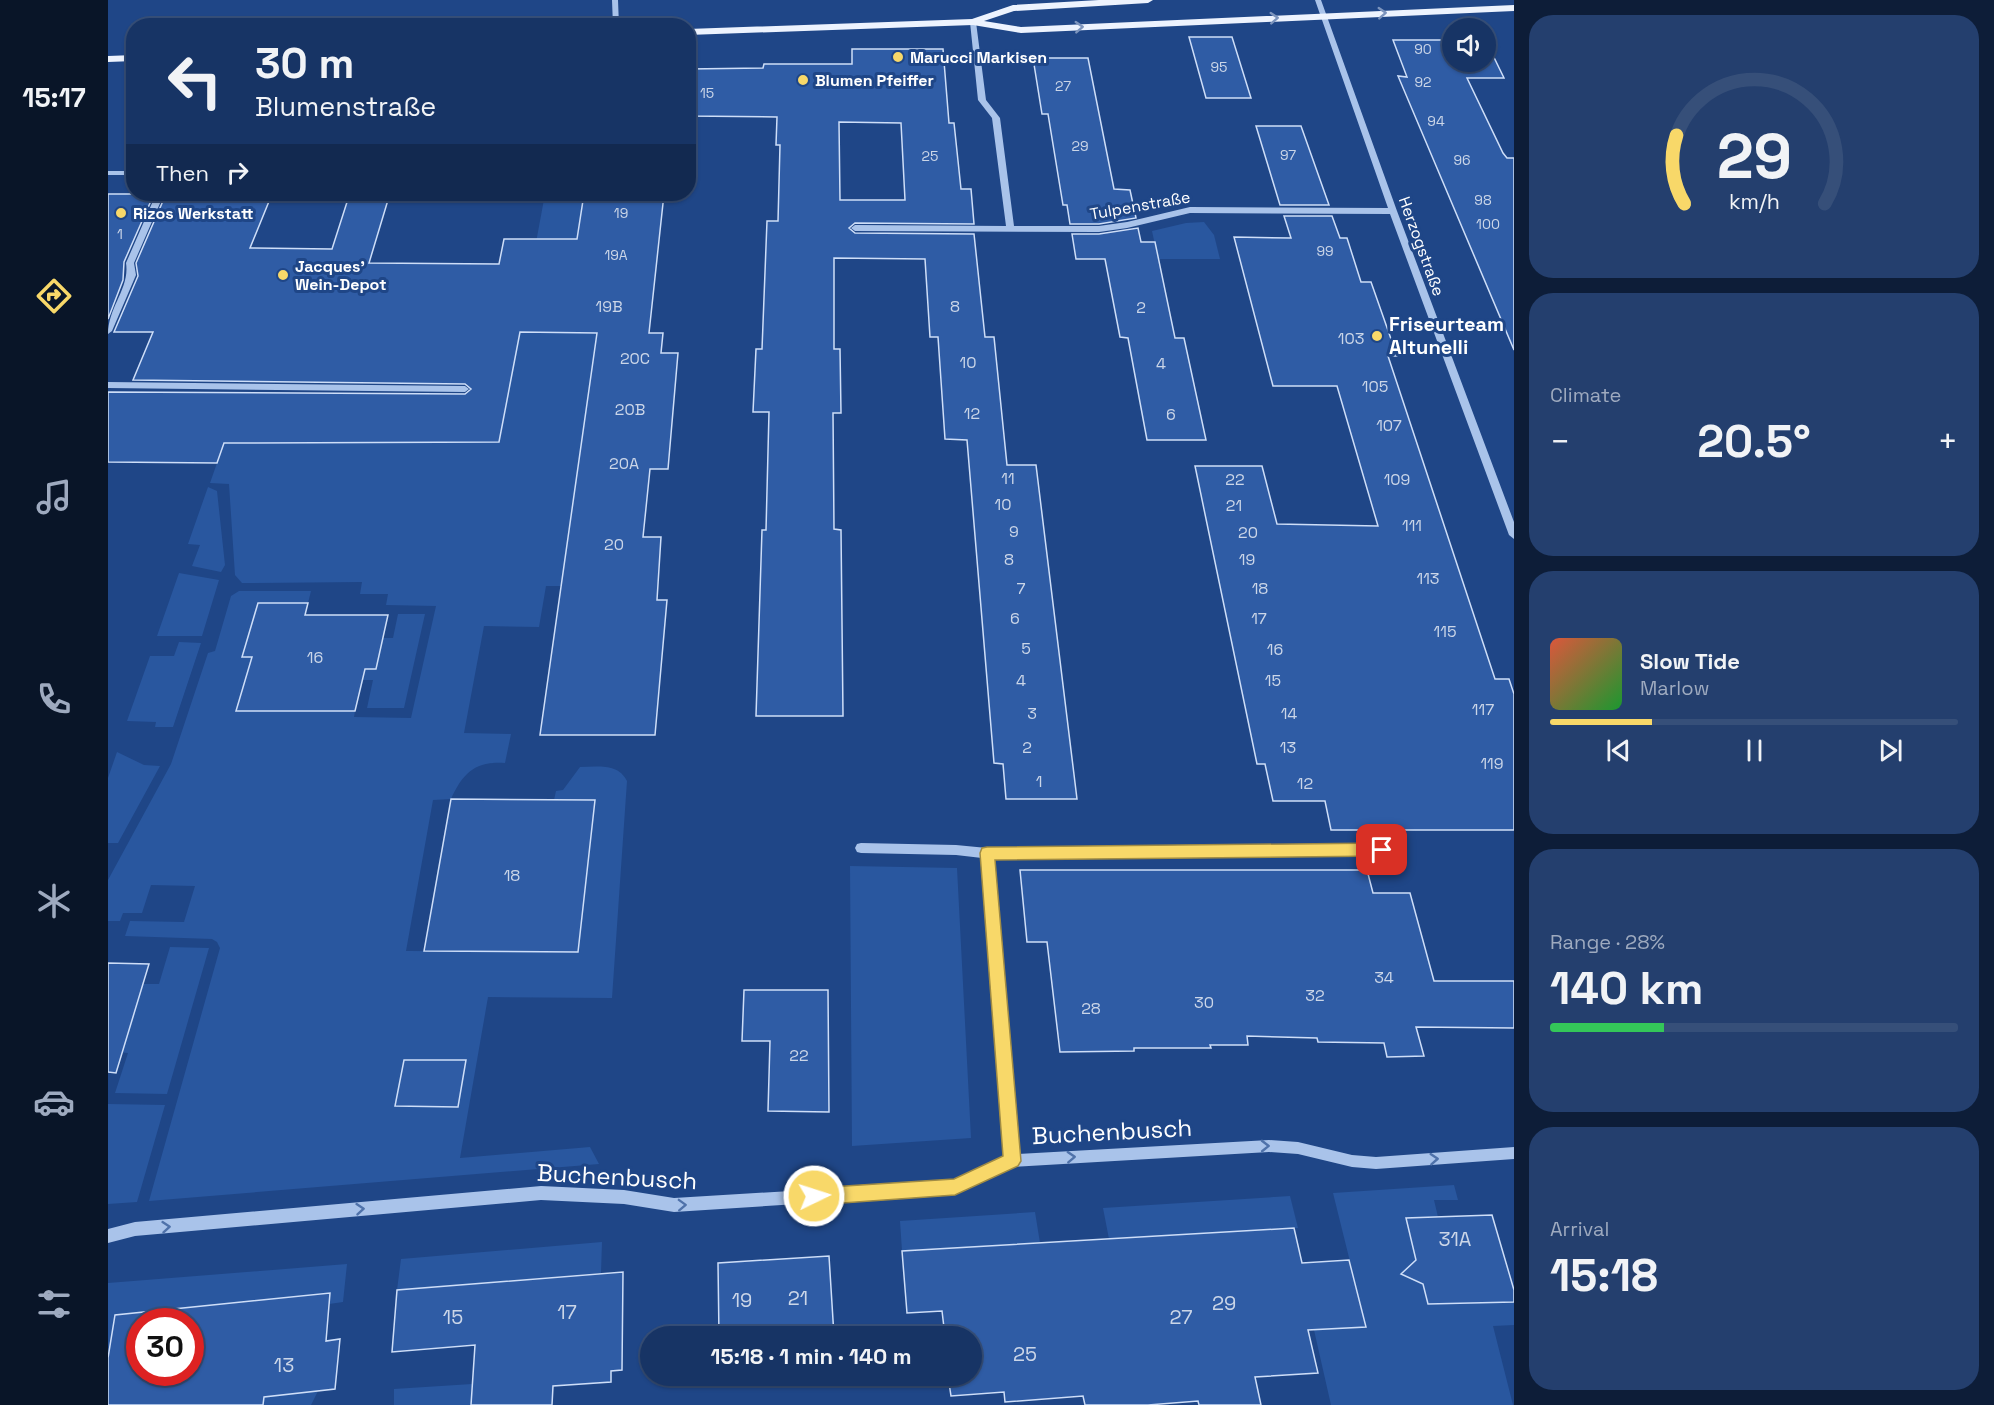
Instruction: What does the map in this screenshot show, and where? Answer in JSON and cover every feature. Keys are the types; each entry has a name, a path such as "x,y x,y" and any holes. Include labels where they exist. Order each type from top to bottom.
{"main road":[{"path":"973,22 1013,8 1148,0"},
{"path":"696,32 973,22 1021,30 1514,8"},
{"path":"108,59 126,58"}],"street":[{"path":"615,0 616,18"},
{"name":"Herzogstraße","path":"1318,0 1393,211 1514,535"},
{"path":"973,22 982,100 996,118 1010,229"},
{"path":"108,173 126,173"},
{"path":"108,331 132,275 130,264 157,201"},
{"name":"Tulpenstraße","path":"855,228 1116,228 1190,210 1393,211"},
{"path":"108,385 465,389"},
{"path":"861,848 956,849 987,853 1382,850"},
{"path":"987,853 1012,1161"},
{"name":"Buchenbusch","path":"108,1236 135,1229 541,1193 624,1197 674,1205 955,1187 1012,1161 1269,1146 1298,1148 1352,1161 1376,1163 1514,1153"}],"shaded area":[{"path":"544,201 583,201 562,332 597,333 562,586 546,586 539,627 484,626 464,733 511,734 505,763 478,767 465,776 451,799 433,800 406,951 578,952 595,800 554,800 556,791 563,790 580,767 607,767 623,775 627,781 612,998 488,997 460,1158 590,1147 599,1164 149,1201 220,948 212,939 125,936 130,921 184,922 195,886 151,885 142,913 123,913 120,921 108,921 108,880 171,764 208,653 215,651 231,596 239,591 311,591 308,603 258,603 242,657 252,657 236,711 355,711 354,717 411,718 436,606 386,605 388,594 360,594 362,582 242,583 235,575 229,484 210,483 224,443 499,442"},
{"path":"1204,222 1214,235 1220,259 1158,259 1152,231 1186,223"},
{"path":"208,487 217,491 225,565 221,572 192,566 200,545 188,544"},
{"path":"179,573 219,580 202,636 157,636"},
{"path":"398,614 425,614 404,708 367,708 373,680 362,680 365,669 383,638 393,638"},
{"path":"179,642 201,643 173,727 155,727 156,722 127,721 150,656 174,656"},
{"path":"117,752 144,765 160,766 118,843 108,843 108,778"},
{"path":"850,866 957,868 971,1138 852,1146"},
{"path":"170,947 209,948 167,1094 115,1093 128,1053 116,1052 126,1037 143,984 159,984"},
{"path":"108,1104 165,1105 137,1202 108,1204"},
{"path":"1454,1185 1458,1200 1434,1200 1438,1217 1406,1218 1416,1260 1412,1279 1423,1284 1428,1304 1514,1302 1514,1325 1493,1326 1513,1405 1331,1405 1314,1330 1366,1326 1333,1193"},
{"path":"1290,1196 1298,1228 1109,1239 1103,1208"},
{"path":"1035,1212 1040,1243 902,1251 900,1221"},
{"path":"602,1242 601,1273 397,1290 401,1259"},
{"path":"347,1264 343,1302 329,1304 326,1340 340,1339 335,1389 318,1391 311,1405 108,1405 108,1283"},
{"path":"472,1384 471,1405 394,1405 394,1389"}],"building":[{"path":"1189,37 1232,37 1251,98 1206,98"},
{"path":"1393,40 1442,40 1442,72 1496,72 1496,62 1504,78 1467,78 1503,153 1507,158 1514,158 1514,350 1398,76 1407,77"},
{"path":"852,49 943,49 949,123 954,123 961,189 971,189 974,224 855,223 849,228 855,233 974,234 985,337 994,337 1007,465 1036,465 1077,799 1006,799 1003,764 994,763 967,440 945,439 938,337 930,337 925,259 834,258 834,349 840,349 841,413 833,413 834,529 841,530 843,716 756,716 762,530 766,530 769,412 753,412 756,349 762,349 767,221 778,221 780,145 776,145 777,117 696,116 696,69 763,68 764,64 852,64","holes":["839,122 901,123 905,200 840,200"]},
{"path":"1033,58 1088,58 1114,189 1130,190 1136,218 1099,224 1070,224 1067,205 1063,205 1048,114 1042,114"},
{"path":"1256,126 1301,126 1329,205 1280,205"},
{"path":"108,194 126,194 126,201 151,201 124,262 123,280 108,319"},
{"path":"163,201 269,201 250,248 332,249 347,201 388,201 369,263 499,264 504,239 577,239 583,201 663,201 649,333 663,333 661,353 678,353 668,469 650,469 643,537 661,537 657,600 667,600 655,735 540,735 597,333 520,332 499,442 224,443 217,463 108,462 108,392 465,394 471,389 465,384 133,380 153,332 114,332 138,276 136,263"},
{"path":"1284,216 1332,216 1340,238 1347,238 1361,282 1371,282 1397,356 1388,356 1495,679 1509,679 1514,694 1514,830 1331,830 1325,801 1273,801 1265,764 1257,764 1195,466 1262,466 1277,524 1378,526 1337,386 1273,386 1234,237 1291,238"},
{"path":"1138,228 1141,242 1155,242 1175,338 1184,338 1206,440 1147,440 1128,338 1120,337 1105,259 1076,259 1072,234 1099,234"},
{"path":"258,603 308,603 305,615 388,615 376,669 365,669 355,711 236,711 252,657 242,657"},
{"path":"451,799 595,800 578,952 424,951"},
{"path":"1020,870 1367,870 1373,893 1410,893 1434,981 1514,981 1514,1028 1416,1027 1424,1056 1387,1057 1384,1043 1318,1042 1317,1038 1247,1036 1248,1045 1060,1052 1047,942 1027,942"},
{"path":"108,963 149,964 116,1073 108,1072"},
{"path":"744,990 828,990 829,1112 768,1111 770,1041 742,1041"},
{"path":"404,1060 466,1060 458,1107 395,1106"},
{"path":"1492,1215 1514,1290 1514,1302 1428,1304 1423,1284 1401,1274 1416,1260 1406,1218"},
{"path":"1294,1228 1302,1263 1349,1260 1366,1327 1308,1330 1318,1373 1255,1377 1261,1405 1199,1405 1198,1401 1148,1405 1085,1405 1083,1396 1005,1402 1004,1392 951,1396 950,1386 982,1386 982,1326 944,1326 942,1311 907,1313 902,1251"},
{"path":"829,1256 833,1326 719,1326 718,1263"},
{"path":"623,1272 622,1370 611,1371 611,1382 553,1386 552,1405 471,1405 475,1345 392,1352 397,1290"},
{"path":"330,1293 326,1341 340,1339 335,1389 264,1397 263,1405 108,1405 108,1358 115,1315 126,1314 126,1386 204,1386 204,1308 183,1308"}],"place":[{"name":"Marucci Markisen","path":"898,57"},
{"name":"Blumen Pfeiffer","path":"803,80"},
{"name":"Rizos Werkstatt","path":"121,213"},
{"name":"Jacques' Wein-Depot","path":"283,275"},
{"name":"Friseurteam Altunelli","path":"1377,336"}],"route":[{"path":"814,1196 955,1187 1012,1161 987,853 1382,850"}]}
